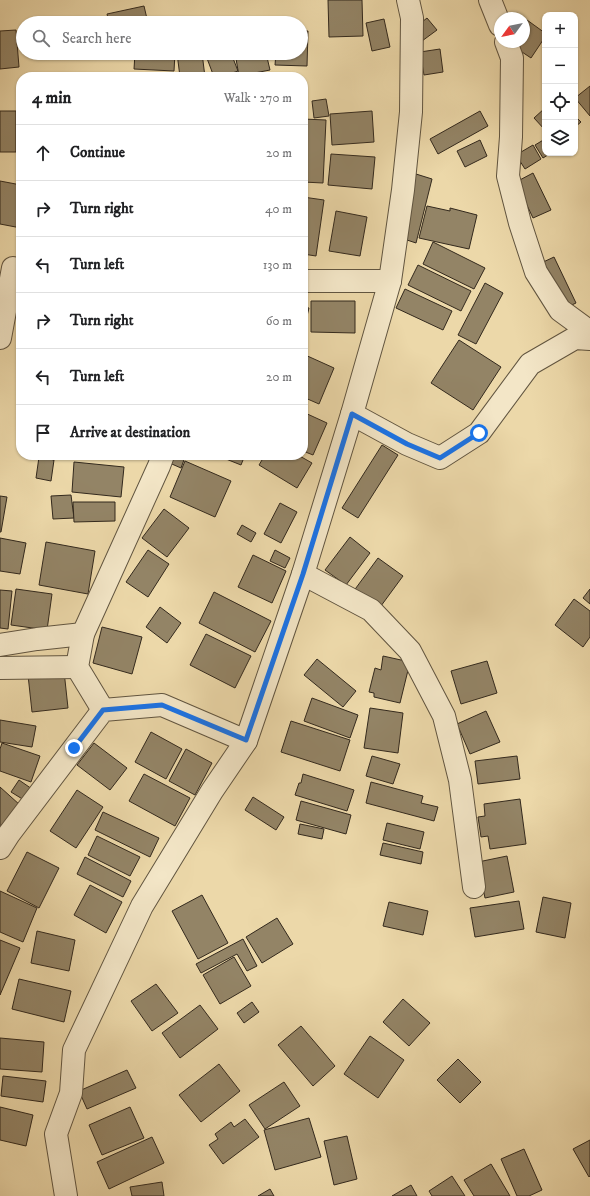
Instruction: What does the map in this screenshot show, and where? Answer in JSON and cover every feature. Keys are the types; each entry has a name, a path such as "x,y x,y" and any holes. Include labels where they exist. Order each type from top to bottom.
{"street":[{"path":"66,1196 56,1134 71,1093 74,1050 142,906 212,791 246,740 303,574 352,414 390,281 403,190 411,112 412,18 408,0"},
{"path":"490,0 495,12"},
{"path":"508,48 512,58 511,137 508,176 520,223 536,272 560,310 586,330 590,331"},
{"path":"0,338 11,268"},
{"path":"308,281 390,281"},
{"path":"352,414 407,444 440,458 479,433 530,364 575,338 590,339"},
{"path":"103,710 76,667 83,634 161,460"},
{"path":"303,574 371,610 410,651 444,716 460,780 474,887"},
{"path":"0,645 83,634"},
{"path":"0,668 76,667"},
{"path":"0,848 103,710 162,705 246,740"}],"building":[{"path":"328,0 362,0 363,36 329,37"},
{"path":"144,6 146,16 107,16 107,14"},
{"path":"427,18 437,30 422,41 412,30"},
{"path":"384,19 390,47 372,51 366,23"},
{"path":"530,22 542,31 542,42 531,58 516,48 530,48"},
{"path":"16,30 16,60 18,60 19,67 0,69 0,31"},
{"path":"440,49 443,72 424,75 420,52"},
{"path":"135,60 175,60 174,71 134,69"},
{"path":"178,60 203,60 204,72 179,72"},
{"path":"208,60 234,60 238,71 235,72 212,72"},
{"path":"236,60 268,60 270,70 260,72 238,72"},
{"path":"275,60 307,60 307,66 275,65"},
{"path":"590,86 590,116 578,102 578,96"},
{"path":"326,99 329,116 314,118 312,101"},
{"path":"0,111 16,111 16,152 0,152"},
{"path":"372,111 374,142 332,145 330,114"},
{"path":"480,111 488,126 438,154 430,139"},
{"path":"542,111 542,127 534,118"},
{"path":"308,119 326,120 323,183 308,182"},
{"path":"480,140 487,156 465,167 457,151"},
{"path":"542,141 542,156 546,156 543,158 535,145"},
{"path":"533,145 541,159 525,169 516,155"},
{"path":"331,154 375,157 372,189 328,185"},
{"path":"533,173 551,210 533,218 516,182"},
{"path":"416,174 432,179 416,243 401,238"},
{"path":"0,181 16,184 16,227 0,224"},
{"path":"308,198 324,200 316,256 308,255"},
{"path":"427,206 450,211 450,208 477,215 469,249 419,238"},
{"path":"336,211 367,217 360,256 329,251"},
{"path":"433,242 485,268 474,289 423,264"},
{"path":"554,257 576,303 561,310 539,264"},
{"path":"418,265 471,291 461,311 408,285"},
{"path":"485,283 503,293 476,344 458,335"},
{"path":"405,289 452,311 443,330 396,308"},
{"path":"311,301 355,301 355,333 311,332"},
{"path":"459,340 501,367 473,410 431,383"},
{"path":"308,356 334,368 319,404 308,399"},
{"path":"308,414 327,423 313,455 308,453"},
{"path":"382,445 398,455 358,518 342,508"},
{"path":"39,460 54,460 51,481 36,478"},
{"path":"166,460 184,460 181,468"},
{"path":"228,460 243,460 241,465"},
{"path":"262,460 307,460 312,463 297,488 259,465"},
{"path":"185,461 231,481 215,517 170,497"},
{"path":"74,462 124,467 121,497 72,492"},
{"path":"71,495 74,518 53,519 51,496"},
{"path":"0,496 7,497 1,532 0,532"},
{"path":"73,502 115,502 115,521 74,522"},
{"path":"280,503 297,512 281,543 264,534"},
{"path":"164,509 189,528 167,557 142,538"},
{"path":"242,525 256,533 251,542 237,534"},
{"path":"350,537 370,553 346,585 325,570"},
{"path":"0,538 26,543 20,574 0,571"},
{"path":"46,542 95,551 88,594 39,585"},
{"path":"148,550 169,564 148,597 126,582"},
{"path":"275,550 290,558 285,568 270,561"},
{"path":"253,555 286,571 272,603 238,587"},
{"path":"378,558 403,576 378,610 353,592"},
{"path":"16,589 52,594 47,630 11,625"},
{"path":"590,589 590,604 583,598"},
{"path":"0,590 12,591 8,629 0,628"},
{"path":"214,592 271,621 255,652 199,623"},
{"path":"574,599 590,611 590,637 583,647 555,625"},
{"path":"160,607 181,623 167,643 146,627"},
{"path":"102,627 142,637 132,674 93,663"},
{"path":"206,634 251,656 235,688 190,665"},
{"path":"383,656 410,662 400,703 374,697 374,693 369,692 375,668 381,670"},
{"path":"317,659 356,691 343,707 304,675"},
{"path":"487,661 497,693 461,704 451,671"},
{"path":"64,671 68,708 32,712 28,675"},
{"path":"312,698 358,715 350,738 304,721"},
{"path":"370,708 403,713 398,753 364,748"},
{"path":"486,711 500,742 470,754 457,724"},
{"path":"0,720 36,726 32,747 0,742"},
{"path":"291,721 350,740 340,771 281,752"},
{"path":"151,732 182,749 166,779 135,762"},
{"path":"2,743 40,756 31,782 0,771 0,749"},
{"path":"94,743 127,768 110,790 77,765"},
{"path":"186,749 212,763 195,795 169,781"},
{"path":"372,756 400,764 393,784 366,776"},
{"path":"517,756 520,779 478,784 475,761"},
{"path":"144,774 190,798 175,826 129,801"},
{"path":"303,774 354,790 347,811 295,795 299,783 301,783"},
{"path":"19,780 32,789 24,800 11,792"},
{"path":"371,782 423,796 421,803 438,807 434,821 366,803"},
{"path":"0,787 20,805 0,827"},
{"path":"77,790 103,807 76,848 50,831"},
{"path":"253,797 284,817 276,830 245,810"},
{"path":"520,799 526,844 490,849 488,836 481,837 478,817 485,816 484,804"},
{"path":"301,801 351,815 346,834 296,820"},
{"path":"103,812 159,838 150,857 95,830"},
{"path":"387,823 424,832 420,849 383,840"},
{"path":"300,824 324,829 322,839 298,834"},
{"path":"97,836 140,857 130,876 88,855"},
{"path":"383,843 423,852 421,864 380,855"},
{"path":"27,852 59,868 39,908 7,891"},
{"path":"507,856 514,892 485,898 478,862"},
{"path":"85,857 131,881 123,897 77,874"},
{"path":"90,885 122,902 106,933 74,915"},
{"path":"0,891 37,908 23,942 0,932"},
{"path":"202,895 228,943 198,959 172,911"},
{"path":"543,897 571,903 565,938 536,932"},
{"path":"519,901 524,929 475,937 470,908"},
{"path":"389,902 428,911 423,935 383,926"},
{"path":"277,918 293,944 262,963 246,937"},
{"path":"37,931 75,940 69,971 31,963"},
{"path":"243,939 257,966 247,971 237,954 201,973 196,964"},
{"path":"0,940 20,948 0,995"},
{"path":"234,957 251,986 220,1004 203,975"},
{"path":"19,979 71,991 64,1022 12,1009"},
{"path":"156,984 178,1013 152,1031 131,1001"},
{"path":"403,999 430,1023 409,1046 383,1022"},
{"path":"252,1002 259,1012 244,1023 237,1013"},
{"path":"200,1005 218,1029 180,1058 162,1033"},
{"path":"301,1026 335,1066 313,1086 278,1045"},
{"path":"370,1036 404,1060 378,1098 344,1074"},
{"path":"0,1038 44,1042 42,1072 0,1069"},
{"path":"458,1059 481,1082 460,1103 437,1080"},
{"path":"219,1064 240,1091 201,1122 179,1095"},
{"path":"127,1070 136,1088 87,1109 79,1091"},
{"path":"3,1076 46,1081 43,1102 1,1096"},
{"path":"284,1082 300,1106 265,1129 249,1105"},
{"path":"0,1107 33,1115 26,1146 0,1140"},
{"path":"130,1107 144,1138 102,1155 89,1125"},
{"path":"309,1118 321,1157 275,1170 264,1130"},
{"path":"245,1119 259,1137 223,1164 209,1145 218,1139 215,1134 231,1122 234,1127"},
{"path":"347,1136 357,1179 334,1185 324,1141"},
{"path":"152,1137 164,1163 109,1189 97,1162"},
{"path":"590,1140 590,1176 589,1177 573,1149"},
{"path":"524,1149 542,1190 529,1196 517,1196 501,1159"},
{"path":"491,1164 510,1196 474,1196 464,1180"},
{"path":"452,1176 465,1196 432,1196 429,1191"},
{"path":"162,1182 164,1196 132,1196 130,1187"},
{"path":"411,1185 417,1196 392,1196"},
{"path":"270,1189 274,1196 258,1196"}],"route":[{"path":"74,748 103,710 162,705 246,740 303,574 352,414 407,444 440,458 479,433"}]}
